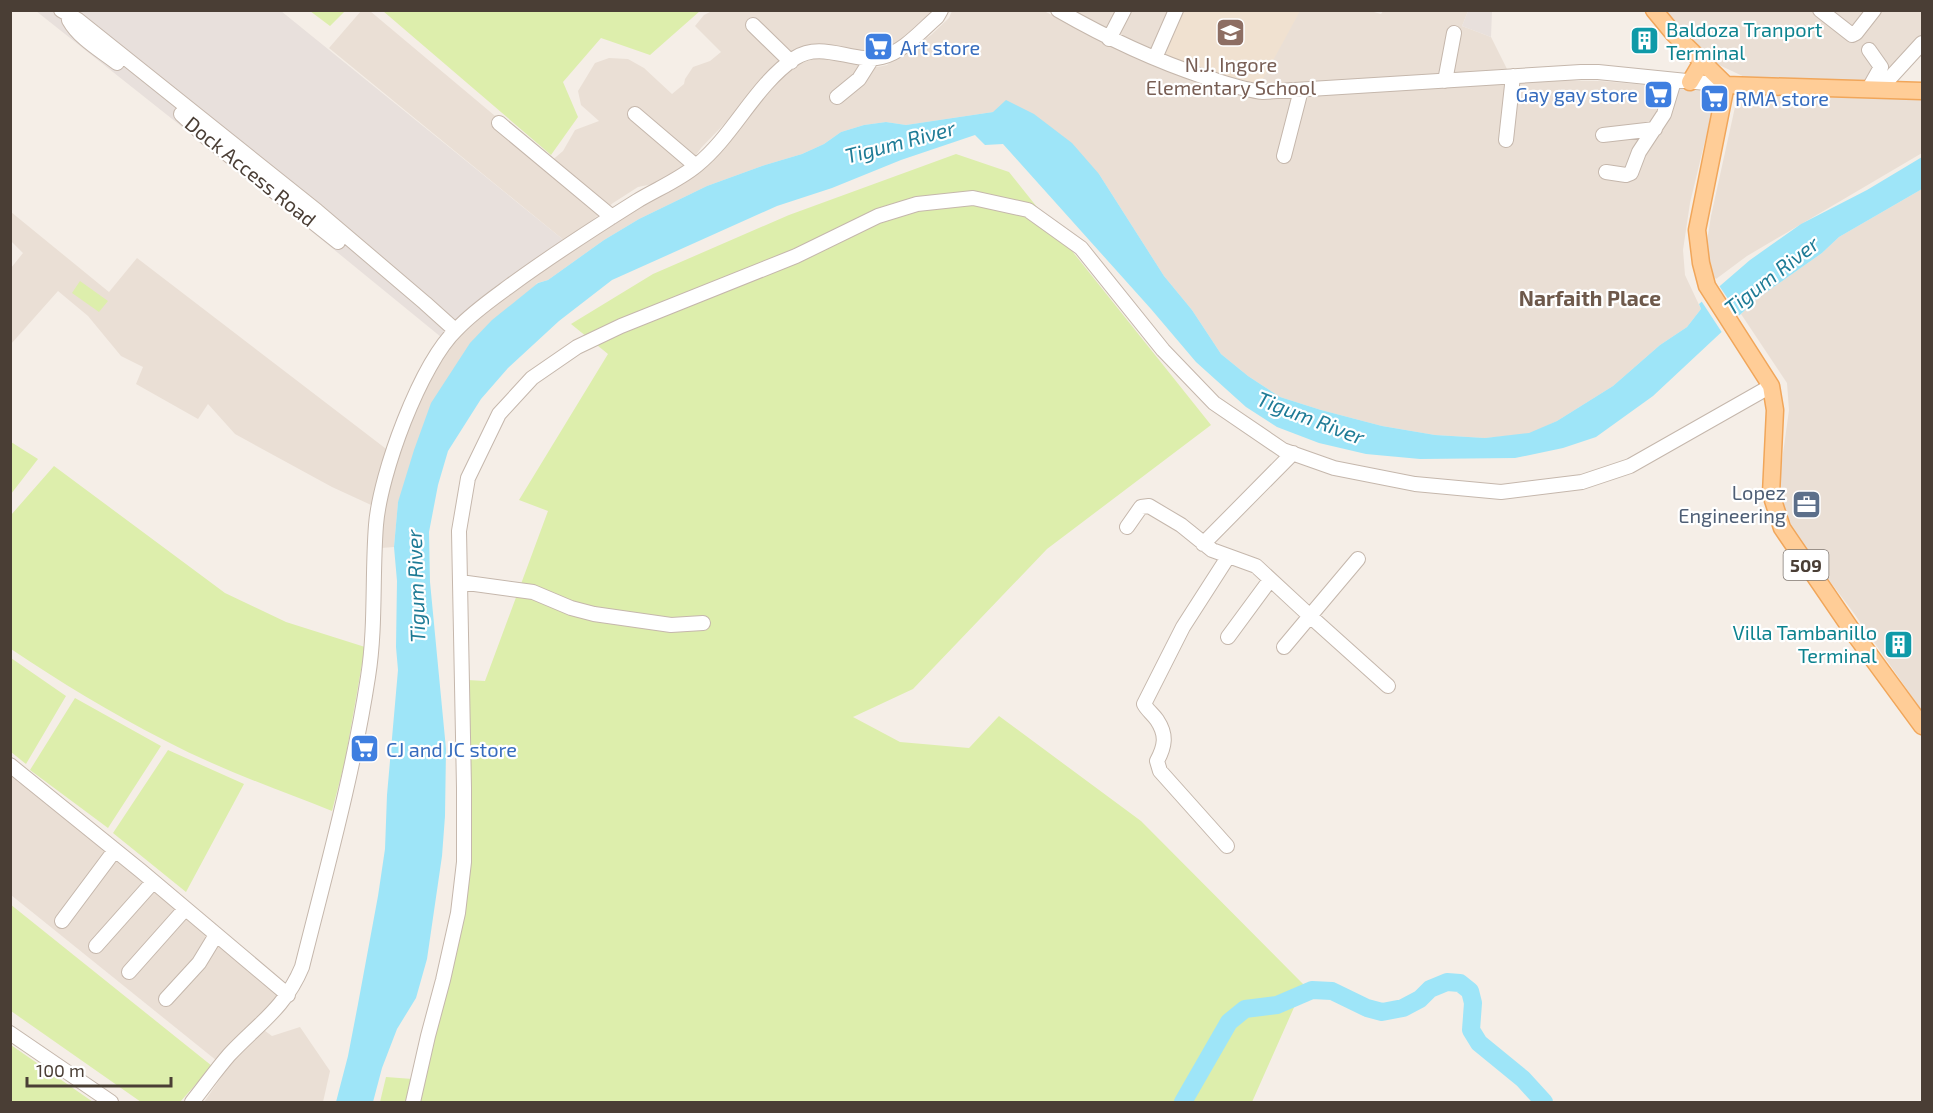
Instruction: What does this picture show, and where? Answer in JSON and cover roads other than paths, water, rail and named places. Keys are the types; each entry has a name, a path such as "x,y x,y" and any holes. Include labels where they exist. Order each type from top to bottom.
{"main road":[{"path":"1654,10 1673,33 1726,85 1923,91"},
{"path":"1682,82 1703,60"},
{"name":"509","path":"1726,85 1697,230 1701,263 1707,286 1769,382 1775,410 1771,494 1782,528 1853,632 1923,726"}],"street":[{"path":"192,1102 229,1055 279,1007 288,995 302,967 353,765 373,639 376,524 382,492 415,396 434,358 454,330 484,305 536,267 612,217 696,166 778,72 798,56 813,52 841,53 871,60 886,57 902,48 937,17 941,10"},
{"path":"1058,10 1109,39 1243,90 1263,92 1598,72 1726,85"},
{"path":"1109,39 1124,10"},
{"path":"1155,58 1176,10"},
{"path":"1820,10 1852,35 1874,10"},
{"name":"Dock Access Road","path":"63,12 78,20 317,212 454,330"},
{"path":"753,25 791,62"},
{"path":"1445,81 1454,33"},
{"path":"1874,90 1923,43"},
{"path":"1869,50 1881,67 1874,90"},
{"path":"837,97 859,78 871,60"},
{"path":"1506,140 1513,76"},
{"path":"1606,172 1626,175 1631,173 1639,152 1682,82"},
{"path":"1284,156 1301,90"},
{"path":"635,114 696,166"},
{"path":"499,123 612,217"},
{"path":"1603,135 1655,129"},
{"path":"412,1102 458,914 464,862 459,531 468,478 500,414 532,378 577,347 621,326 796,256 879,216 917,204 973,198 1028,210 1081,248 1163,350 1214,403 1283,450 1334,468 1414,484 1501,492 1582,482 1630,466 1769,382"},
{"path":"1203,544 1293,453"},
{"path":"1127,527 1142,507 1149,506 1181,525 1212,550 1256,566 1388,686"},
{"path":"1227,846 1160,771 1157,761 1165,746 1165,741 1157,720 1144,704 1183,627 1228,557"},
{"path":"1284,647 1358,559"},
{"path":"1228,637 1270,580"},
{"path":"460,582 533,592 571,608 594,614 671,625 703,623"},
{"path":"14,773 115,850 288,995"},
{"path":"62,921 115,850"},
{"path":"96,946 153,882"},
{"path":"129,972 185,909"},
{"path":"166,999 199,963 216,935"},
{"path":"10,1033 111,1102"}],"water":[{"name":"Tigum River","path":"1006,100 1034,114 1072,143 1099,174 1164,276 1192,310 1221,354 1248,376 1280,397 1321,410 1382,426 1435,435 1485,438 1529,433 1557,421 1613,386 1660,345 1687,327 1701,309 1699,304 1750,260 1801,224 1867,190 1922,157 1922,189 1839,237 1822,253 1758,298 1653,396 1596,437 1563,448 1515,458 1420,459 1366,454 1319,443 1277,427 1246,407 1196,362 1003,144 985,145 975,135 777,206 612,280 559,321 508,368 481,399 448,451 438,485 429,532 430,582 446,749 442,856 427,959 416,998 397,1029 382,1068 373,1102 336,1102 348,1056 385,849 387,795 398,670 397,581 394,547 398,502 431,403 470,343 492,320 538,283 548,280 604,240 639,219 707,186 802,154 824,144 841,132 864,125 886,122 906,125 993,112"}],"waterway":[{"path":"1183,1102 1229,1022 1245,1009 1277,1005 1312,990 1332,991 1367,1008 1382,1012 1403,1008 1420,999 1430,989 1447,982 1460,983 1470,991 1473,1003 1471,1030 1479,1043 1523,1079 1544,1102"}],"place":[{"name":"N.J. Ingore Elementary School","path":"1231,33"},
{"name":"Baldoza Tranport Terminal","path":"1645,41"},
{"name":"Art store","path":"879,47"},
{"name":"Gay gay store","path":"1659,94"},
{"name":"RMA store","path":"1714,98"},
{"name":"Lopez Engineering","path":"1807,504"},
{"name":"Villa Tambanillo Terminal","path":"1898,644"},
{"name":"CJ and JC store","path":"365,749"}],"district":[{"name":"Narfaith Place","path":"1590,297"}]}
